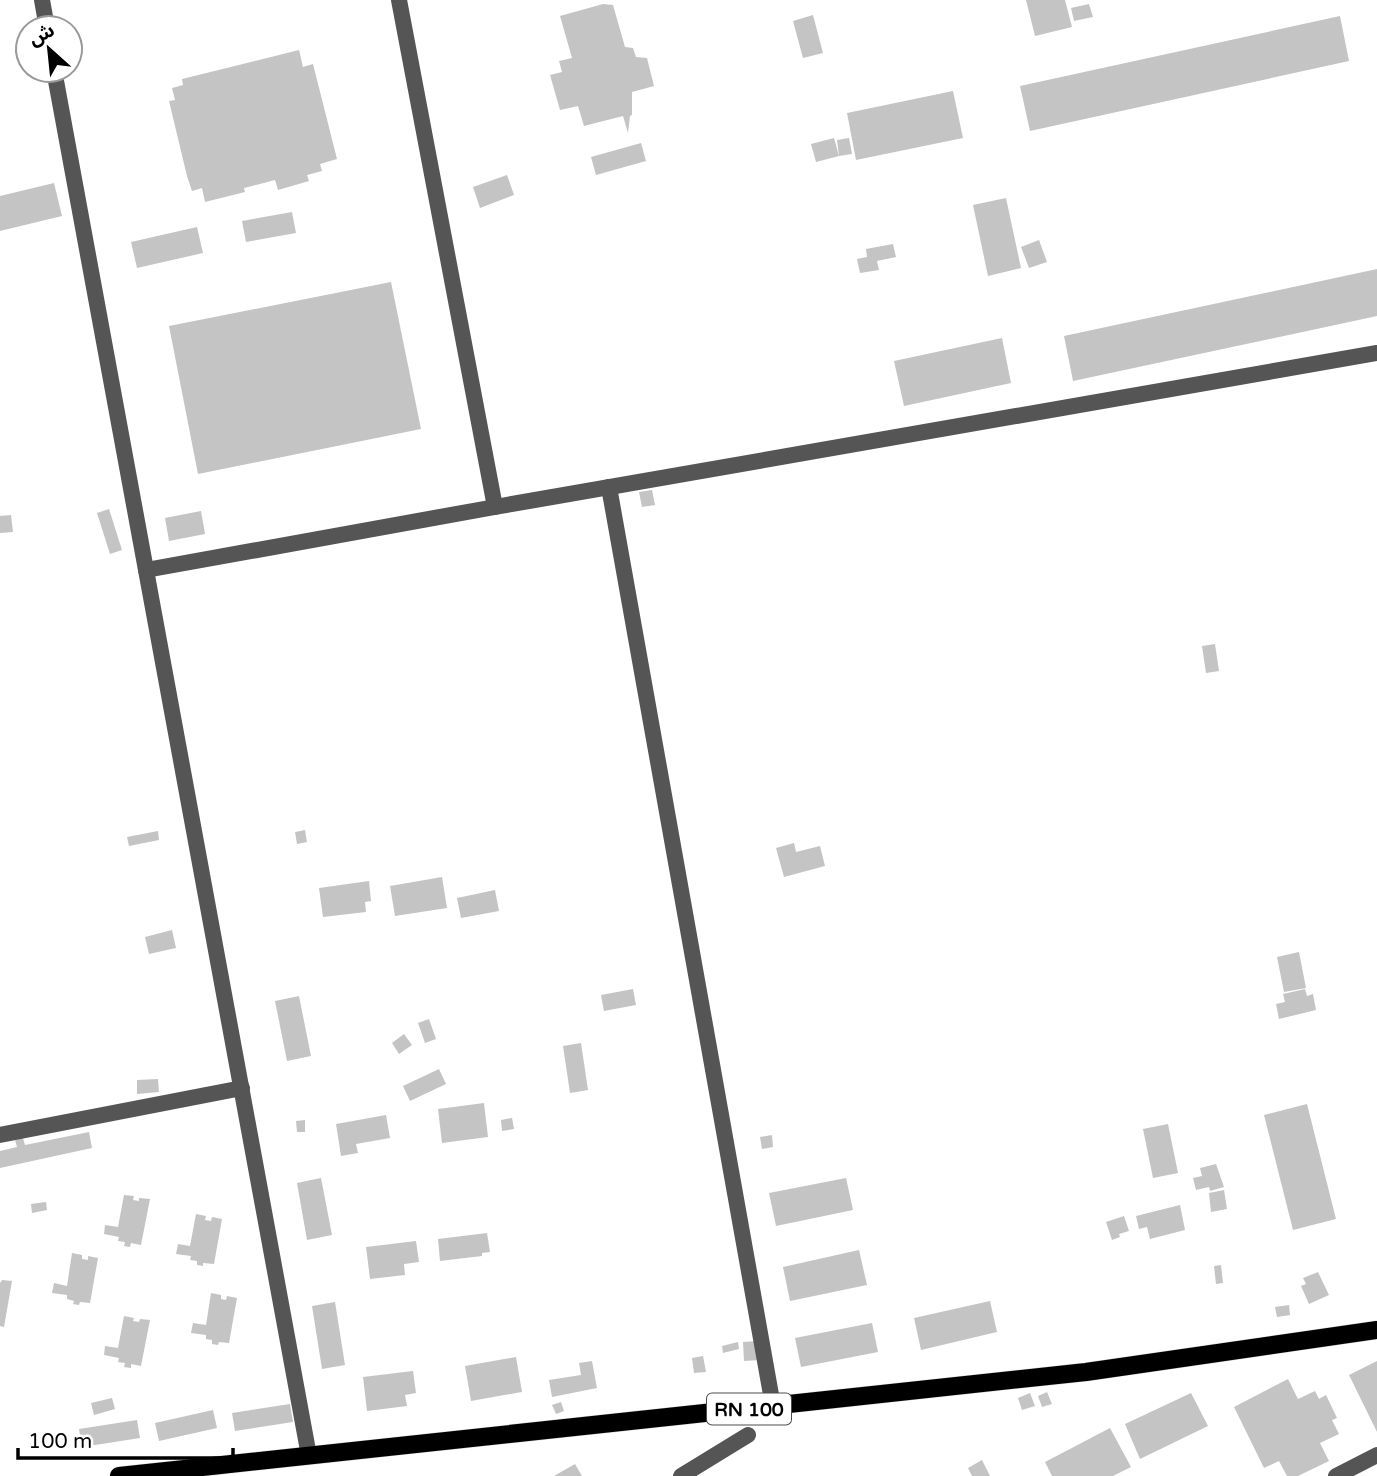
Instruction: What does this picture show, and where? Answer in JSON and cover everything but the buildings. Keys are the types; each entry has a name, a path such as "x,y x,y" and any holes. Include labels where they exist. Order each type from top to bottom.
{"main road":[{"name":"RN 100","path":"119,1476 1086,1373 1377,1330"}],"lane":[{"path":"399,0 495,507"},
{"path":"57,84 309,1456"},
{"path":"146,570 1377,353"},
{"path":"609,487 773,1406"},
{"path":"0,1135 242,1088"},
{"path":"681,1476 748,1435"},
{"path":"1336,1476 1377,1455"}]}
